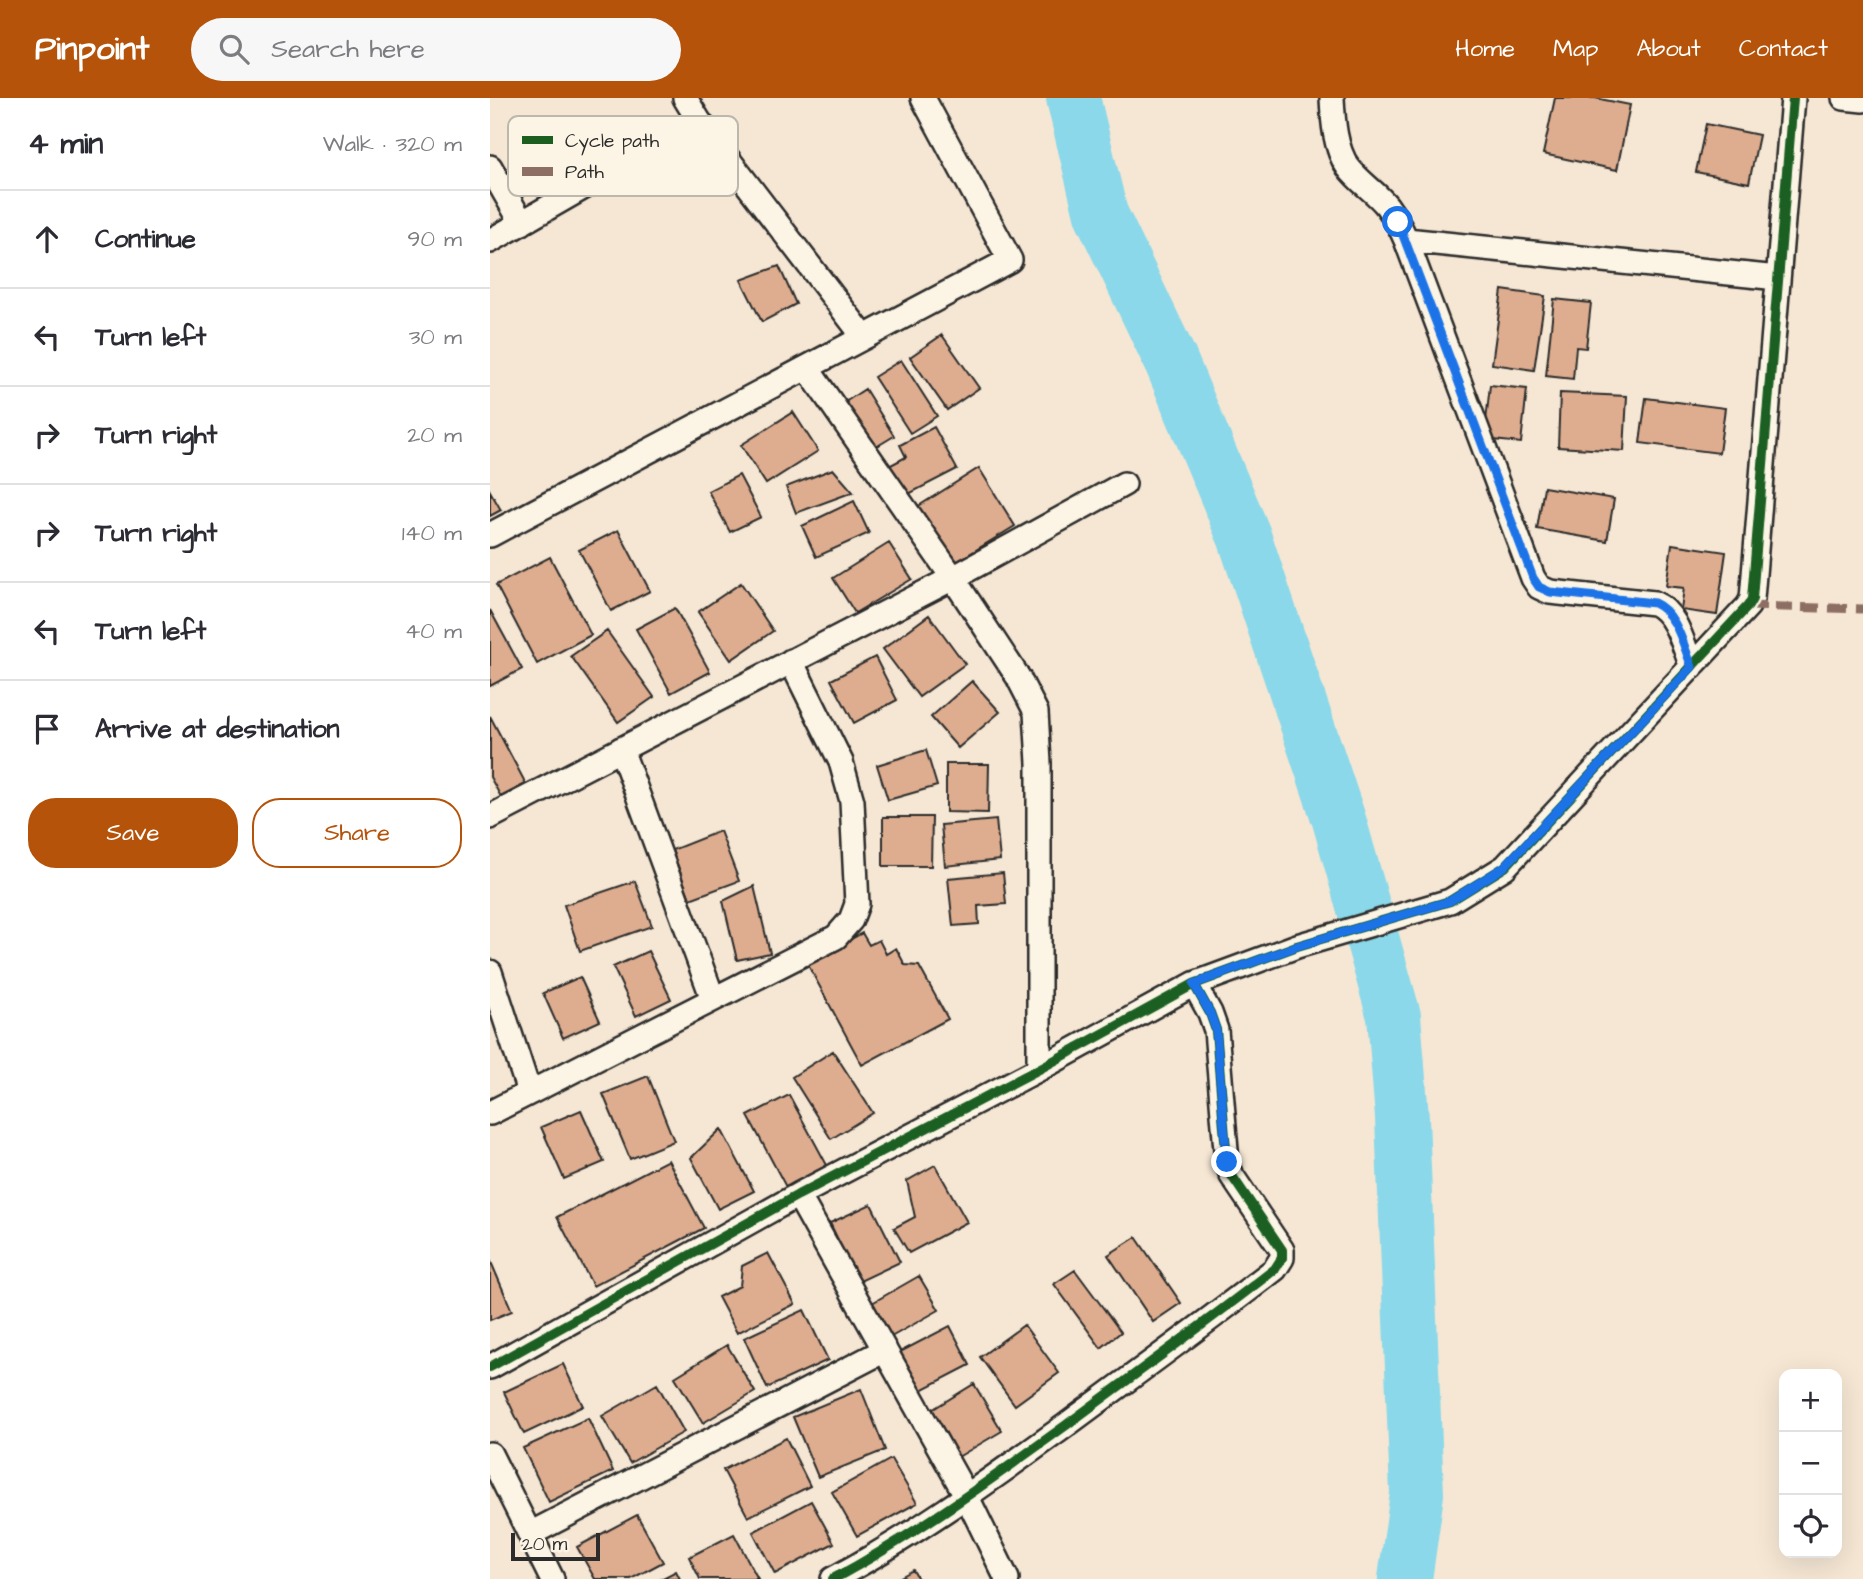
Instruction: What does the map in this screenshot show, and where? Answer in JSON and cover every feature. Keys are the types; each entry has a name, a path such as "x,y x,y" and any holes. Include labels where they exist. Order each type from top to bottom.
{"street":[{"path":"685,98 696,116"},
{"path":"490,535 1010,260 923,98"},
{"path":"1332,98 1337,141 1348,166 1387,205 1406,240 1533,578 1539,587 1550,592 1654,603 1663,607 1671,615 1692,667"},
{"path":"490,1367 797,1195 1039,1069 1194,984 1297,946 1450,901 1504,867 1692,667 1752,599 1793,98"},
{"path":"1844,98 1863,100"},
{"path":"490,167 522,223"},
{"path":"738,172 864,337"},
{"path":"490,241 569,196"},
{"path":"1406,240 1778,278"},
{"path":"807,368 953,578 1018,677 1036,712 1039,762 1039,1069"},
{"path":"490,817 953,578 1124,484"},
{"path":"490,1113 836,937 851,920 857,904 852,801 841,762 791,662"},
{"path":"621,749 713,999"},
{"path":"490,972 529,1093"},
{"path":"833,1579 869,1560 967,1497 1203,1325 1275,1269 1282,1258 1282,1250 1232,1176 1227,1162 1216,1030 1194,984"},
{"path":"797,1195 967,1497 1007,1579"},
{"path":"530,1534 885,1350"},
{"path":"490,1454 552,1579"}],"building":[{"path":"1555,98 1595,98 1630,105 1617,170 1543,154"},
{"path":"1706,124 1759,135 1749,183 1696,172"},
{"path":"779,266 796,304 762,322 741,280"},
{"path":"1502,290 1545,296 1534,370 1492,364"},
{"path":"1554,299 1591,303 1586,348 1576,347 1573,379 1546,376"},
{"path":"942,335 979,388 947,410 910,357"},
{"path":"901,360 937,416 910,433 874,377"},
{"path":"1490,385 1527,389 1521,443 1484,439"},
{"path":"865,389 894,436 871,450 842,404"},
{"path":"1560,393 1627,396 1624,451 1558,447"},
{"path":"1646,398 1725,408 1719,453 1640,443"},
{"path":"793,412 818,451 766,484 741,445"},
{"path":"934,427 957,469 903,497 887,467 906,457 900,445"},
{"path":"979,468 1015,526 953,564 917,507"},
{"path":"833,469 853,492 796,513 786,487"},
{"path":"739,475 761,517 730,532 708,491"},
{"path":"1544,487 1614,499 1607,541 1537,529"},
{"path":"490,491 501,510 490,516"},
{"path":"854,501 869,533 816,557 802,526"},
{"path":"618,530 650,591 611,611 579,550"},
{"path":"889,543 912,579 855,613 833,578"},
{"path":"1672,544 1726,552 1717,615 1681,610 1684,588 1666,586"},
{"path":"550,557 591,635 537,664 496,585"},
{"path":"741,583 773,631 731,660 698,612"},
{"path":"675,608 710,672 671,693 636,629"},
{"path":"490,610 522,669 490,686"},
{"path":"929,615 965,664 919,697 883,649"},
{"path":"607,631 654,697 618,722 571,656"},
{"path":"875,657 897,700 854,723 831,680"},
{"path":"972,681 1000,712 958,748 931,717"},
{"path":"490,716 526,784 501,797 490,777"},
{"path":"926,750 937,786 888,800 877,765"},
{"path":"946,764 989,764 988,813 946,812"},
{"path":"883,817 932,817 931,866 883,866"},
{"path":"996,820 1000,860 945,866 941,825"},
{"path":"720,831 739,881 690,899 672,850"},
{"path":"1003,873 1006,904 978,906 979,924 953,926 948,878"},
{"path":"635,881 652,926 580,951 564,905"},
{"path":"754,886 770,953 737,960 723,901"},
{"path":"862,933 869,945 879,940 886,954 896,948 905,965 919,966 948,1019 862,1065 807,963"},
{"path":"648,951 671,999 636,1016 613,967"},
{"path":"580,977 600,1021 563,1038 543,993"},
{"path":"833,1051 873,1113 831,1139 792,1077"},
{"path":"648,1076 674,1141 630,1159 603,1094"},
{"path":"789,1095 828,1167 787,1189 748,1116"},
{"path":"581,1110 604,1162 564,1179 541,1127"},
{"path":"721,1129 754,1191 718,1209 691,1158"},
{"path":"668,1160 704,1228 593,1286 557,1217"},
{"path":"935,1165 967,1222 909,1253 894,1228 915,1217 907,1181"},
{"path":"871,1204 900,1262 858,1282 830,1223"},
{"path":"1136,1237 1181,1303 1153,1322 1108,1255"},
{"path":"768,1253 795,1304 737,1333 718,1297 740,1286 742,1266"},
{"path":"490,1263 512,1311 490,1320"},
{"path":"1075,1270 1121,1332 1101,1348 1054,1284"},
{"path":"919,1276 939,1310 891,1337 872,1303"},
{"path":"804,1310 828,1360 767,1388 744,1338"},
{"path":"1024,1325 1059,1373 1015,1405 980,1357"},
{"path":"950,1326 970,1365 920,1391 900,1352"},
{"path":"727,1345 755,1392 703,1423 675,1377"},
{"path":"563,1364 583,1406 524,1434 504,1392"},
{"path":"657,1384 684,1432 630,1463 602,1416"},
{"path":"974,1384 1002,1431 958,1457 930,1411"},
{"path":"861,1389 885,1450 818,1477 793,1417"},
{"path":"588,1418 613,1471 549,1502 523,1448"},
{"path":"786,1438 810,1486 748,1517 723,1470"},
{"path":"891,1459 917,1503 857,1536 832,1492"},
{"path":"811,1501 834,1543 775,1574 753,1532"},
{"path":"637,1515 663,1562 631,1579 595,1579 577,1547"},
{"path":"734,1534 758,1579 700,1579 689,1557"},
{"path":"913,1570 918,1579 897,1579"},
{"path":"676,1571 680,1579 661,1579"}],"waterway":[{"path":"1073,98 1101,214 1170,359 1244,536 1339,820 1394,1016 1402,1118 1417,1494 1405,1579"}],"marked path":[{"path":"1748,606 1863,609"}],"cycle path":[{"path":"490,1367 798,1195 1039,1069 1194,984 1297,946 1450,901 1505,867 1752,599 1793,98"},
{"path":"833,1579 923,1525 1009,1466 1249,1289 1275,1269 1282,1258 1282,1250 1232,1176 1227,1162 1216,1030 1194,984"}],"route":[{"path":"1227,1162 1216,1030 1194,984 1297,946 1450,901 1504,867 1692,667 1671,615 1663,607 1654,603 1550,592 1539,587 1533,578 1398,222"}]}
